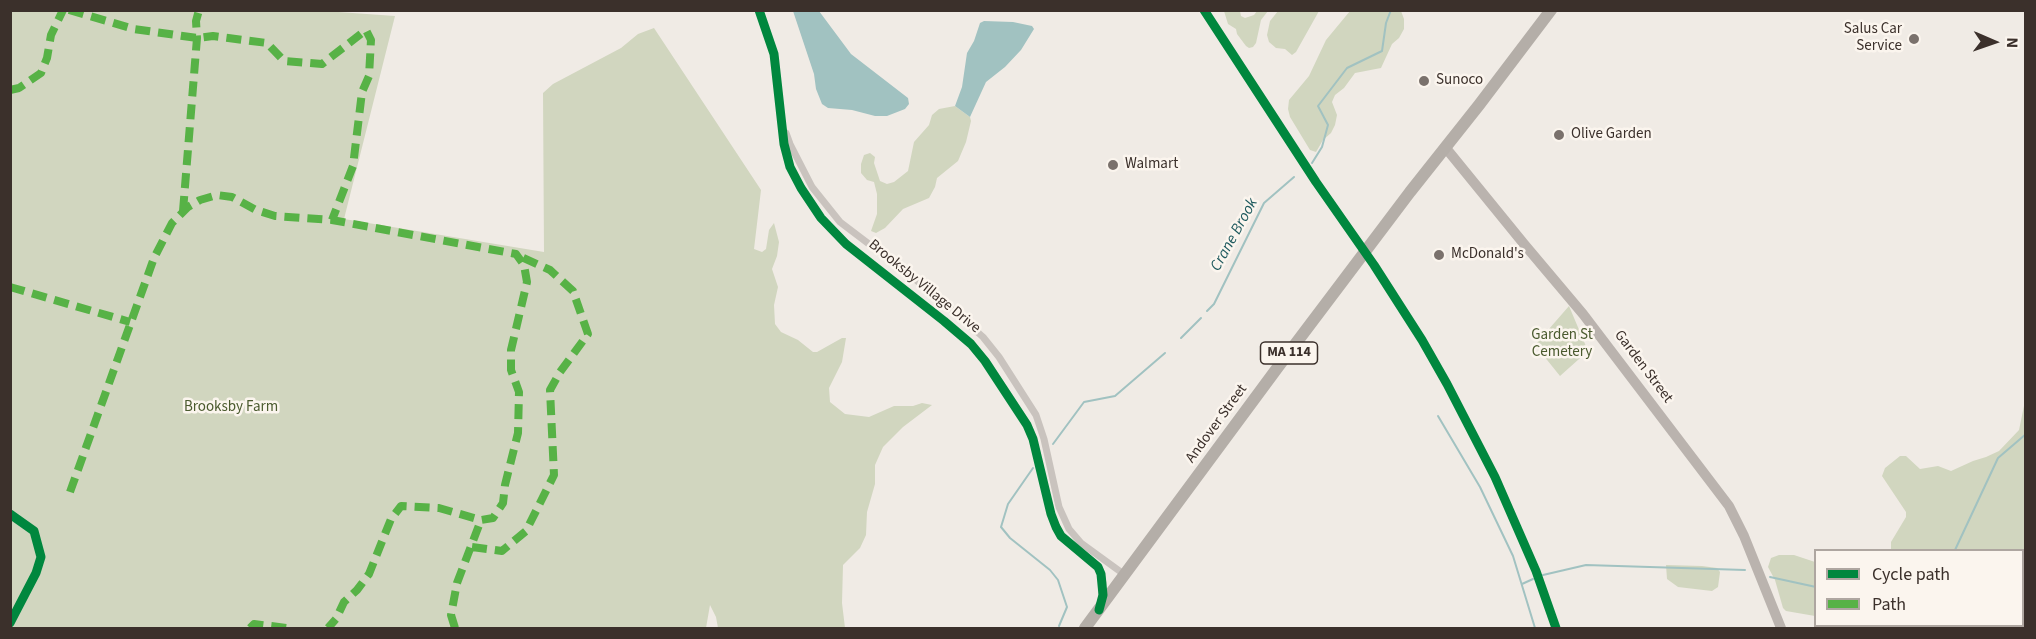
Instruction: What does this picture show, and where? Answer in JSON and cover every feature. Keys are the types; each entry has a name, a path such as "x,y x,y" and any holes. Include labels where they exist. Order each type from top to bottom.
{"highway":[{"name":"Andover Street","path":"1085,628 1266,383 1551,10"}],"main road":[{"name":"Garden Street","path":"1445,147 1583,314 1729,506 1744,536 1781,628"}],"street":[{"name":"Brooksby Village Drive","path":"759,10 774,54 784,144 790,167 801,188 821,218 846,244 971,344 1019,411 1033,438 1056,527 1061,536 1098,567 1101,574 1103,595 1099,610"},
{"name":"Brooksby Village Drive","path":"782,119 803,172 831,213 957,314 983,337 999,357 1035,415 1044,439 1059,507 1066,524 1081,543 1125,575"},
{"path":"10,514 34,531 41,557 36,573 10,623"}],"green space":[{"name":"Brooksby Farm","path":"310,10 395,16 344,219 544,252 543,93 553,84 621,48 638,34 654,28 761,190 754,249 762,252 766,249 769,230 774,223 779,242 772,269 778,287 774,305 775,324 781,332 798,340 813,352 846,338 842,362 829,388 830,402 845,414 869,417 894,406 913,406 922,403 932,405 903,427 883,447 875,465 875,484 867,512 866,535 860,548 843,565 842,603 845,628 718,628 710,605 706,628 11,628 10,11"},
{"path":"1224,11 1240,11 1241,16 1245,18 1254,15 1257,11 1268,11 1261,20 1253,47 1246,46 1236,29 1228,24"},
{"path":"1278,11 1319,11 1296,52 1292,55 1269,42 1267,35 1270,21"},
{"path":"1350,11 1401,11 1404,29 1392,44 1381,68 1355,73 1344,88 1335,95 1332,102 1337,115 1335,125 1316,152 1310,150 1290,117 1289,100 1309,76 1326,40"},
{"path":"955,106 970,117 971,121 958,161 937,178 929,198 903,209 885,228 876,233 871,231 877,214 877,194 874,182 867,180 861,173 864,155 870,153 875,157 874,163 880,181 887,184 894,182 908,171 914,142 929,125 932,115 939,109"},
{"name":"Garden St Cemetery","path":"1569,306 1588,351 1560,376 1535,345"},
{"path":"2025,401 2025,628 1893,628 2024,627 2024,549 1891,549 1891,542 1906,517 1906,512 1882,476 1885,468 1900,456 1906,456 1920,469 1938,466 1951,471 1999,451 2019,430"},
{"path":"1779,555 1794,555 1814,562 1814,616 1786,611 1783,608 1775,580 1768,567 1771,558"},
{"path":"1666,565 1717,568 1720,572 1718,587 1712,591 1678,587 1667,579"}],"water":[{"path":"793,11 819,11 851,54 908,98 909,104 905,109 887,116 875,116 852,110 828,108 822,104"},
{"path":"984,21 1013,22 1032,26 1034,29 1021,50 986,82 970,117 955,106 962,87 967,53 980,23"}],"waterway":[{"name":"Crane Brook","path":"1312,163 1322,147 1328,125 1318,106 1347,68 1382,51 1386,23 1391,10"},
{"name":"Crane Brook","path":"1207,311 1214,304 1264,203 1294,177"},
{"name":"Crane Brook","path":"1181,338 1201,318"},
{"name":"Crane Brook","path":"1053,444 1084,402 1115,396 1165,353"},
{"path":"1438,416 1480,487 1513,556 1535,628"},
{"path":"1955,549 1998,458 2026,434"},
{"name":"Crane Brook","path":"1033,468 1008,504 1001,527 1010,538 1050,570 1058,580 1067,607 1059,626"},
{"path":"1543,575 1586,565 1745,570"},
{"path":"1770,577 1814,587"},
{"path":"1522,584 1533,579"}],"marked path":[{"path":"10,90 19,88 41,73 47,58 51,35 63,10"},
{"path":"69,10 134,29 197,38 213,36 267,43 284,61 322,64 366,30 371,40 369,76 362,92 353,166 332,220"},
{"path":"183,211 197,38 196,21 199,10"},
{"path":"70,492 154,258 172,223 188,207 200,200 217,195 232,197 256,210 275,216 332,220 516,254 524,265 527,282 511,350 511,370 519,392 518,433 505,485 503,503 493,518 481,520 439,508 401,506 391,519 369,574 344,602 336,619 328,628"},
{"path":"472,547 502,551 526,531 554,475 550,390 560,372 588,334 573,291 550,270 519,256"},
{"path":"10,287 130,322"},
{"path":"455,628 451,615 457,583 481,520"},
{"path":"250,628 254,624 287,628"}],"cycle path":[{"path":"759,10 774,54 784,144 790,167 801,188 821,218 846,244 944,321 971,344 985,361 1027,425 1033,439 1056,527 1061,536 1098,567 1103,595 1099,610"},
{"path":"1204,10 1422,340 1495,477 1536,571 1556,628"},
{"path":"10,514 34,531 41,557 36,573 10,623"}],"place":[{"name":"Salus Car Service","path":"1914,39"},
{"name":"Sunoco","path":"1424,81"},
{"name":"Olive Garden","path":"1559,135"},
{"name":"Walmart","path":"1113,165"},
{"name":"McDonald's","path":"1439,255"}]}
